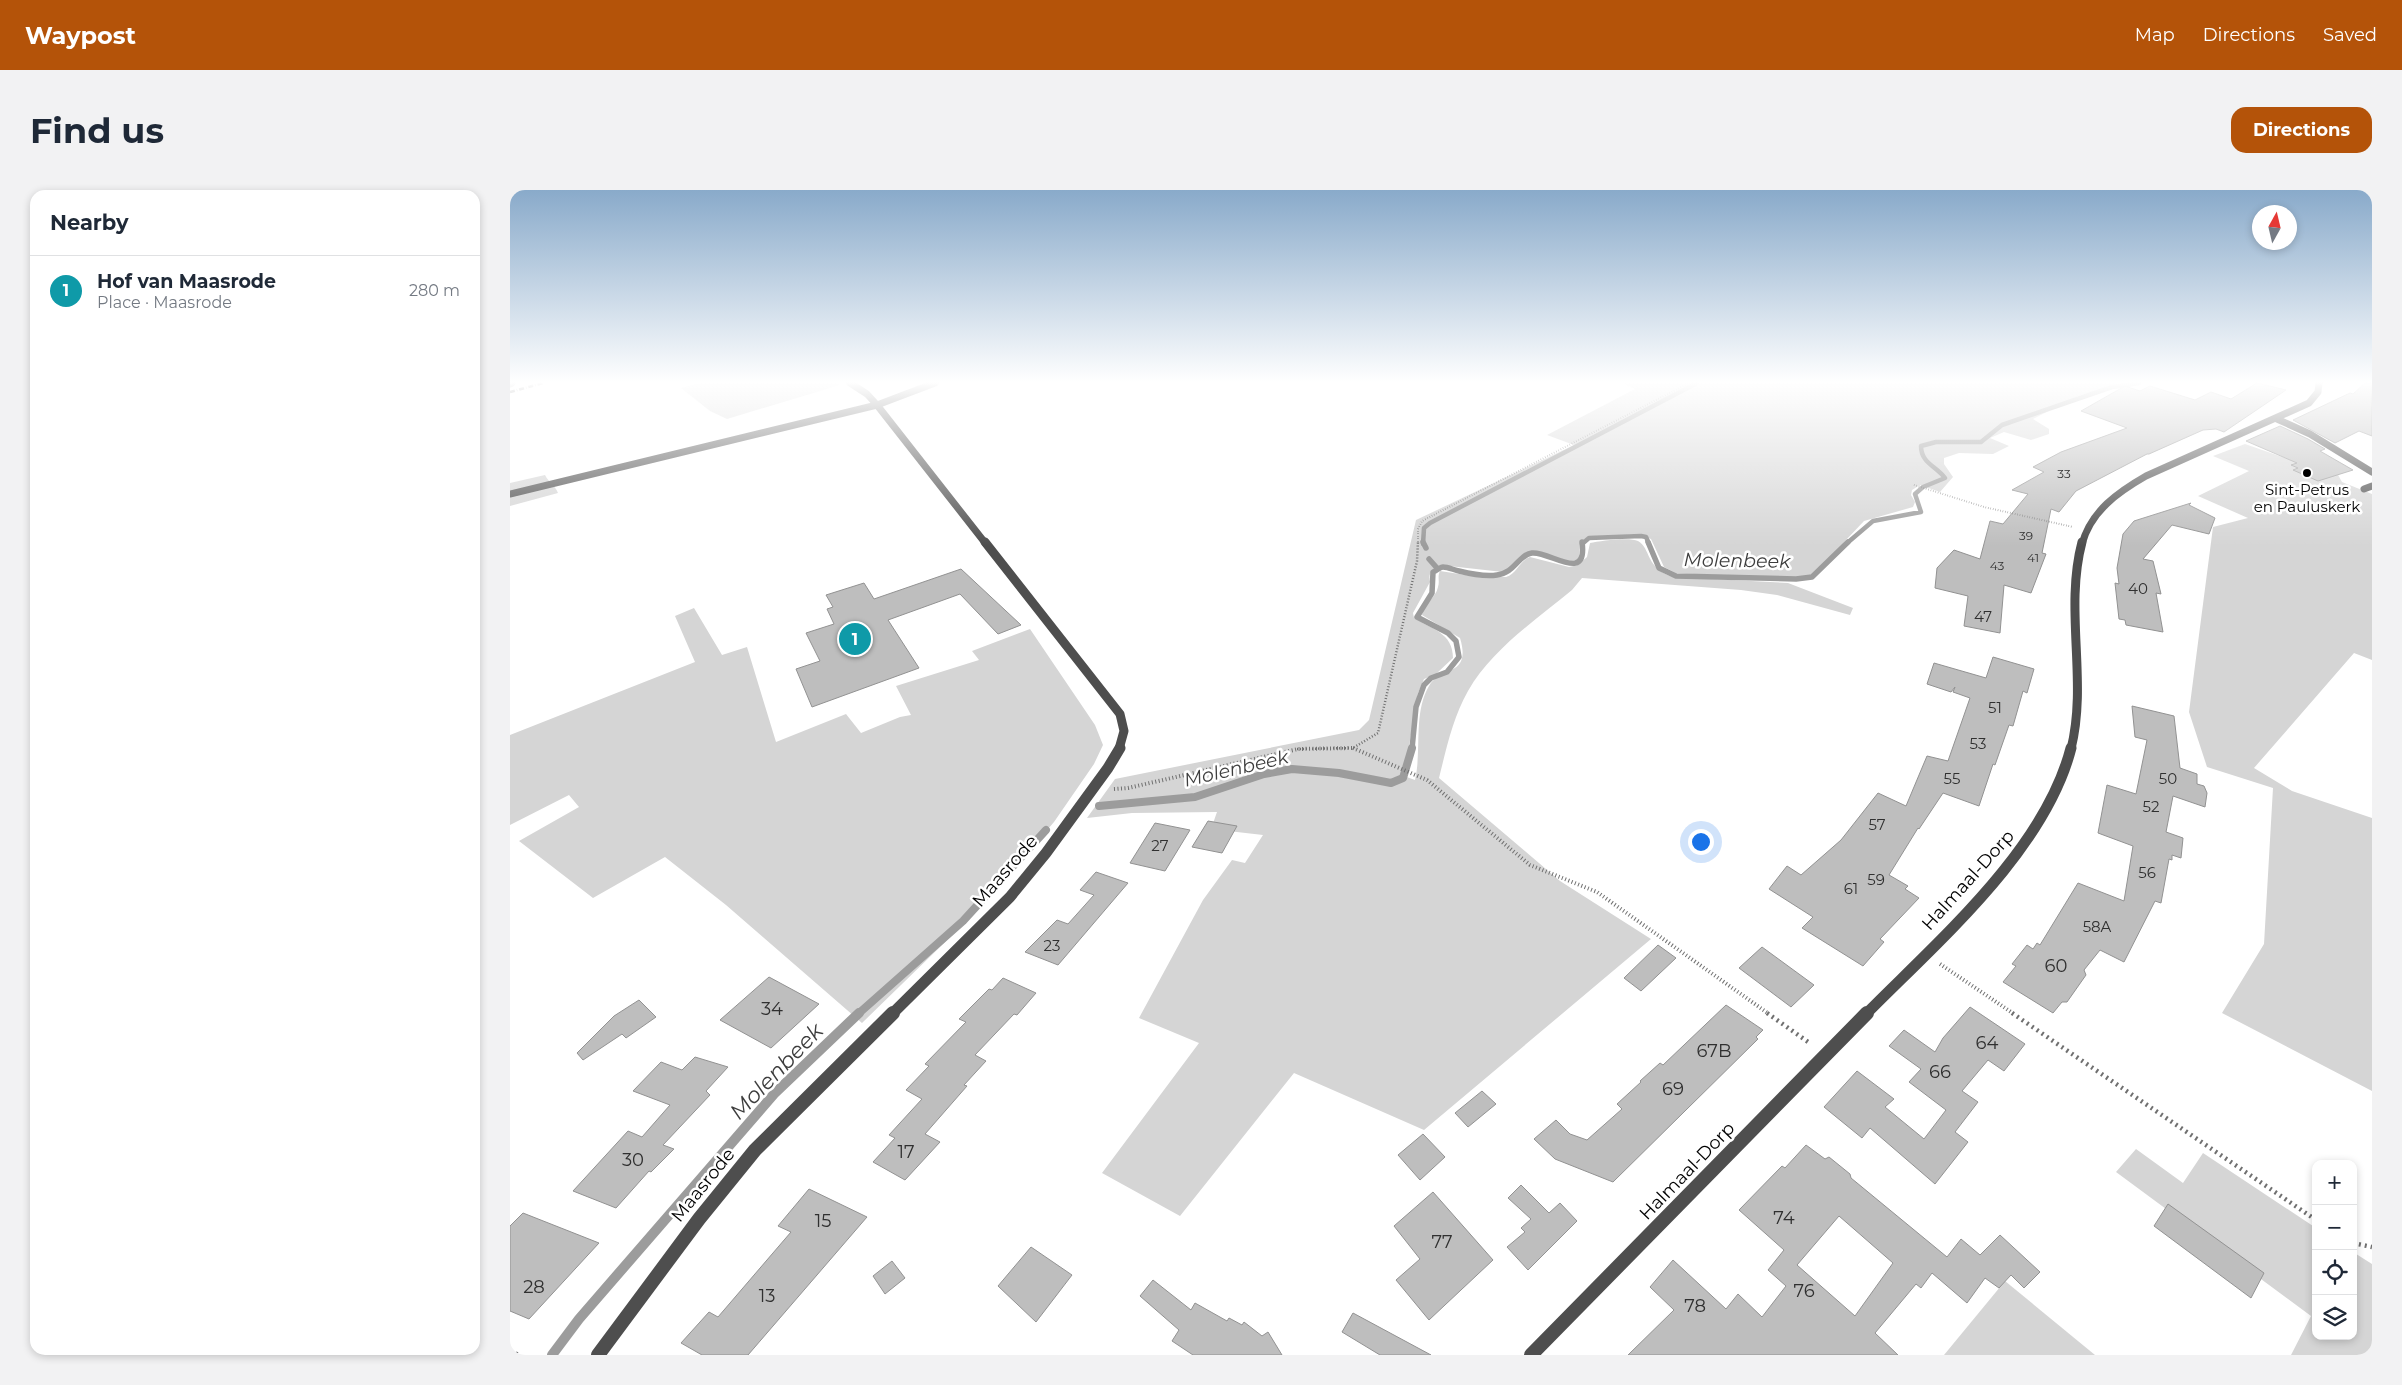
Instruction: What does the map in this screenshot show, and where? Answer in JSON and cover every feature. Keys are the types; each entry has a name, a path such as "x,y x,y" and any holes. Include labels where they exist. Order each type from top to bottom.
{"street":[{"path":"510,494 741,437"},
{"name":"Maasrode","path":"598,1355 699,1219 755,1150 1010,898 1046,853 1092,790 1121,746 1124,731 1120,714 903,437"},
{"name":"Halmaal-Dorp","path":"1531,1355 1925,954 2004,870 2030,837 2055,795 2068,759 2076,720 2076,566 2087,530 2106,503 2121,491 2161,469 2233,437"},
{"path":"2315,437 2372,472"}],"path":[{"path":"1353,748 1378,732 1417,561 1418,529 1422,521 1584,437"},
{"path":"1914,484 1984,507 2087,530"},
{"path":"1092,790 1128,788 1298,749 1353,748 1427,780 1530,865 1597,892 1826,1055"},
{"path":"1925,954 2312,1217"},
{"path":"2357,1244 2372,1247"},
{"path":"510,1352 520,1355"}],"shaded area":[{"path":"1553,437 1991,437 1990,438 2009,446 1993,454 1959,453 1944,458 1944,464 1953,477 1940,492 1920,485 1912,490 1911,495 1915,502 1913,507 1864,521 1811,577 1794,579 1676,573 1664,567 1651,539 1637,534 1585,539 1580,543 1579,558 1573,563 1529,553 1503,572 1440,565 1435,568 1430,574 1430,582 1413,613 1414,618 1445,637 1452,650 1453,658 1436,674 1424,679 1418,693 1404,776 1415,780 1419,720 1424,697 1434,680 1453,669 1462,659 1463,650 1460,638 1422,615 1437,591 1440,571 1472,576 1506,577 1530,557 1569,567 1578,565 1587,557 1590,543 1628,539 1642,544 1653,564 1664,573 1673,577 1788,583 1853,608 1850,615 1777,595 1741,590 1582,578 1572,590 1502,648 1478,676 1458,712 1450,734 1439,778 1560,881 1651,939 1424,1130 1294,1073 1180,1216 1102,1173 1199,1043 1139,1018 1203,900 1232,860 1245,863 1263,835 1211,829 1217,812 1132,813 1087,818 1115,779 1359,730 1369,720 1416,520 1574,445"},
{"path":"2022,437 2039,437 2031,440"},
{"path":"2245,444 2291,460 2323,466 2337,473 2342,482 2372,494 2372,660 2354,653 2254,768 2292,791 2372,818 2372,1091 2222,1013 2264,944 2273,788 2207,767 2189,712 2213,527 2248,518 2198,496 2249,471 2213,456"},
{"path":"545,475 558,493 510,506 510,483"},
{"path":"694,608 722,655 747,647 776,742 846,714 861,733 900,717 911,715 896,686 979,660 972,651 1030,629 1095,725 1103,745 1094,764 1054,822 979,909 862,1023 726,905 665,857 593,898 519,841 579,807 569,795 510,825 510,735 695,662 675,616"},
{"path":"2136,1149 2183,1183 2203,1153 2312,1225 2312,1340 2357,1340 2357,1255 2372,1264 2372,1355 2291,1355 2311,1316 2116,1172"},
{"path":"2005,1281 2095,1355 1944,1355"}],"building":[{"path":"2101,437 2186,437 2147,454 2076,491 2059,512 2051,509 2042,553 2046,554 2031,593 2004,585 2000,633 1964,626 1968,596 1935,588 1937,568 1954,550 1980,559 1990,521 2003,524 2028,494 2012,490 2044,472 2033,467 2061,452"},
{"path":"2254,437 2304,437 2325,449 2320,451 2353,470 2318,481 2293,470 2298,468 2291,465 2297,463 2246,441"},
{"path":"2325,437 2346,437 2335,443"},
{"path":"2191,503 2189,505 2215,518 2209,534 2172,525 2143,559 2153,561 2161,594 2156,593 2163,632 2126,625 2125,620 2119,619 2115,583 2119,584 2117,568 2123,534 2134,521"},
{"path":"961,569 1021,625 998,634 960,594 888,620 919,668 812,707 796,669 820,661 806,633 834,624 827,609 833,607 826,595 864,583 874,599"},
{"path":"1993,657 2034,669 2027,693 2023,691 2013,726 2009,725 1979,806 1943,793 1918,828 1889,875 1908,886 1905,889 1919,898 1880,939 1884,942 1863,966 1802,928 1813,917 1769,889 1787,866 1801,875 1841,840 1878,793 1906,806 1927,756 1948,761 1970,698 1953,692 1955,687 1951,692 1927,684 1934,663 1986,678"},
{"path":"2132,706 2174,716 2180,768 2197,774 2197,784 2204,786 2207,793 2205,807 2173,796 2166,832 2183,838 2181,858 2172,855 2172,860 2169,859 2161,903 2155,901 2124,962 2100,950 2084,970 2086,975 2067,1002 2062,1002 2053,1013 2003,982 2016,966 2012,964 2027,945 2033,949 2037,943 2040,945 2078,883 2124,901 2133,846 2098,833 2107,785 2136,794 2147,740 2135,737"},
{"path":"1208,821 1237,826 1222,853 1192,847"},
{"path":"1155,823 1190,830 1165,871 1130,863"},
{"path":"1096,872 1128,883 1058,965 1025,952 1057,920 1068,924 1094,895 1080,890"},
{"path":"1658,945 1676,958 1641,991 1624,978"},
{"path":"1762,947 1814,985 1791,1007 1739,968"},
{"path":"769,977 819,1004 771,1048 720,1020"},
{"path":"1003,978 1036,993 1017,1015 1014,1014 975,1055 986,1061 925,1134 940,1142 905,1180 873,1162 895,1138 889,1135 922,1099 906,1090 929,1066 925,1064 966,1022 959,1019"},
{"path":"639,1000 656,1017 626,1038 622,1034 583,1060 577,1053 614,1016"},
{"path":"1726,1005 1763,1030 1756,1037 1758,1039 1613,1182 1555,1159 1534,1139 1556,1120 1570,1134 1587,1140 1622,1109 1617,1104 1640,1081 1660,1063 1663,1065"},
{"path":"1970,1007 2025,1044 2004,1071 1988,1060 1962,1091 1978,1102 1955,1132 1968,1142 1935,1184 1870,1128 1862,1138 1824,1107 1857,1071 1894,1099 1885,1107 1924,1139 1946,1110 1909,1082 1921,1069 1889,1046 1904,1030 1935,1052 1943,1038"},
{"path":"695,1057 728,1067 706,1091 710,1095 663,1145 674,1149 651,1172 649,1171 616,1208 573,1191 628,1131 642,1137 670,1105 633,1091 661,1062 682,1070"},
{"path":"1482,1091 1496,1104 1468,1127 1455,1113"},
{"path":"1423,1134 1445,1157 1420,1180 1398,1155"},
{"path":"1806,1145 1825,1159 1829,1157 1850,1174 1851,1178 1947,1257 1961,1239 1980,1255 2000,1235 2040,1272 2024,1288 2011,1275 1999,1288 1985,1278 1967,1303 1932,1273 1921,1288 1916,1284 1875,1333 1898,1355 1628,1355 1674,1310 1650,1287 1673,1260 1726,1309 1738,1294 1762,1317 1786,1286 1768,1270 1784,1250 1739,1210 1782,1166 1785,1168","holes":["1839,1216 1893,1263 1855,1316 1797,1265"]},
{"path":"1521,1185 1549,1213 1560,1203 1577,1221 1528,1270 1507,1247 1525,1232 1521,1228 1531,1219 1508,1198"},
{"path":"809,1189 867,1217 748,1355 702,1355 681,1343 709,1312 718,1317 791,1232 778,1226"},
{"path":"1433,1192 1493,1260 1429,1320 1396,1280 1420,1259 1394,1226"},
{"path":"2168,1204 2264,1273 2251,1298 2154,1226"},
{"path":"523,1213 599,1243 529,1319 510,1311 510,1226"},
{"path":"1031,1247 1072,1275 1036,1322 998,1286"},
{"path":"892,1261 905,1278 885,1294 873,1276"},
{"path":"1153,1280 1191,1310 1195,1303 1227,1321 1229,1318 1242,1325 1244,1322 1262,1336 1268,1332 1282,1355 1193,1355 1172,1341 1179,1330 1140,1296"},
{"path":"1353,1313 1431,1355 1380,1355 1342,1332"}],"waterway":[{"path":"1423,542 1424,528 1430,523 1593,437"},
{"name":"Molenbeek","path":"1846,544 1873,521 1921,512 1915,494 1923,487 1945,478 1926,460 1921,446 1936,442 1981,442 1987,437"},
{"name":"Molenbeek","path":"1582,544 1589,538 1641,536 1646,537 1649,544"},
{"path":"1423,542 1426,548"},
{"name":"Molenbeek","path":"1648,542 1659,568 1676,576 1796,579 1812,577 1848,542"},
{"name":"Molenbeek","path":"1412,749 1416,707 1424,685 1431,678 1447,672 1459,657 1456,641 1448,633 1417,617 1432,593 1433,572 1447,567 1478,575 1503,574 1527,554 1532,553 1574,563 1579,561 1582,554 1582,544"},
{"path":"1429,559 1437,568"},
{"name":"Molenbeek","path":"1099,806 1195,797 1264,774 1292,769 1339,773 1391,783 1403,778 1412,748"},
{"name":"Molenbeek","path":"858,1014 963,921 1046,830"},
{"name":"Molenbeek","path":"552,1355 579,1319 774,1094 859,1013"}],"place":[{"name":"Sint-Petrus en Pauluskerk","path":"2307,473"},
{"name":"Hof van Maasrode","path":"855,639"}]}
